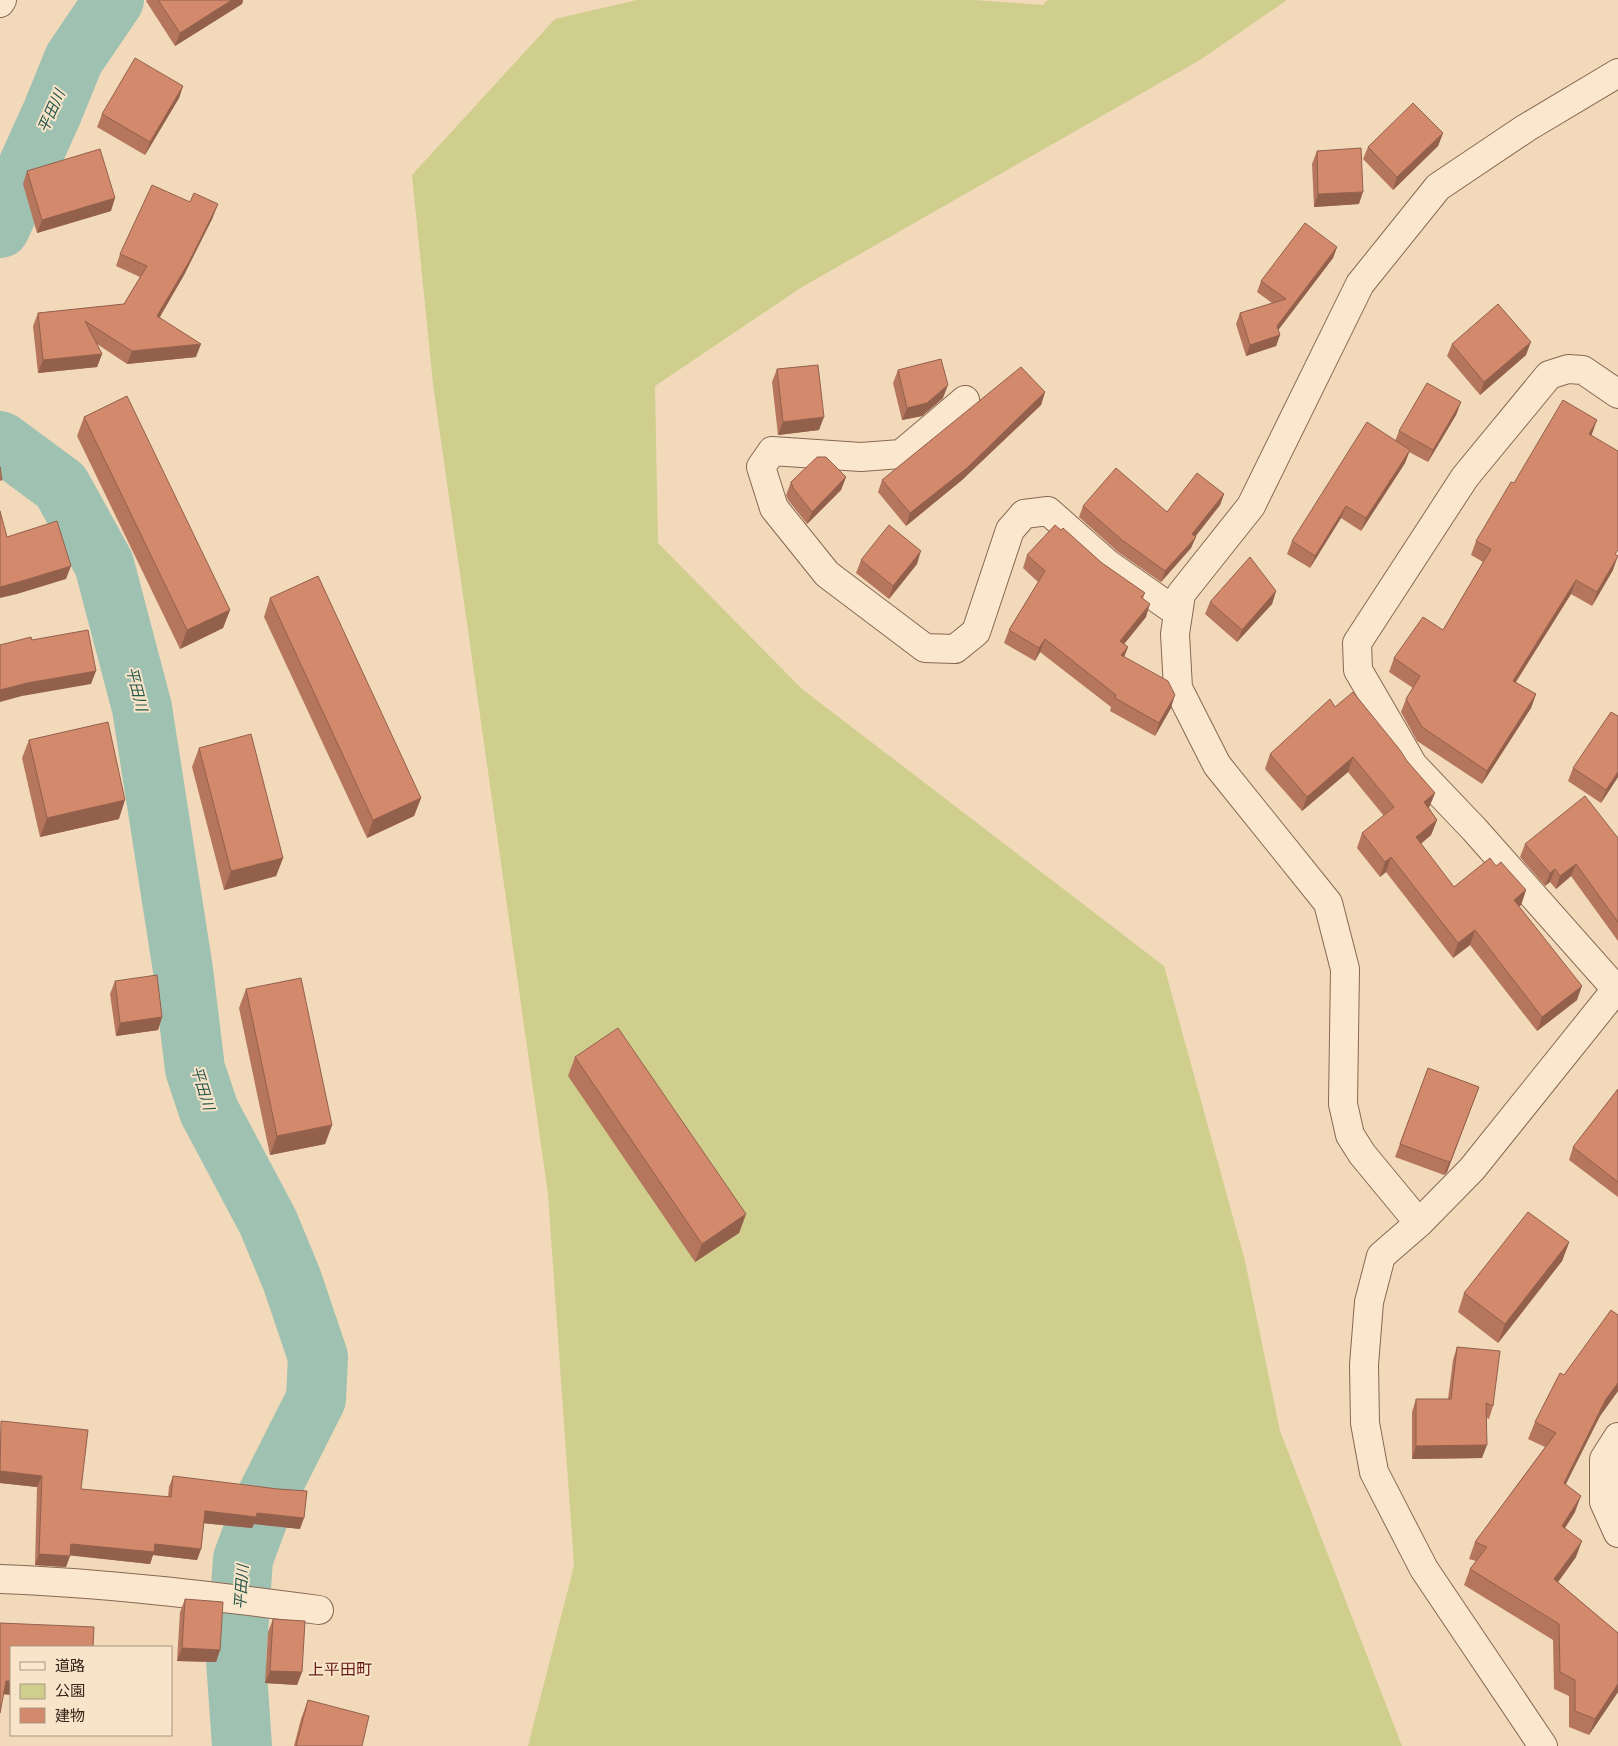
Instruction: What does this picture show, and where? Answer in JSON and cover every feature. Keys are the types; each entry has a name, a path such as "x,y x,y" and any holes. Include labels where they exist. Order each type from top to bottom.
{"street":[{"path":"1420,1223 1362,1154 1350,1134 1343,1104 1345,969 1328,903 1217,765 1178,688 1175,634 1180,594 1251,506 1360,284 1438,187 1526,128 1618,73"},
{"path":"1543,1746 1424,1569 1374,1472 1365,1423 1364,1365 1369,1302 1381,1256 1420,1223 1472,1168 1617,988 1413,764 1358,670 1357,643 1465,477 1549,375 1568,369 1583,370 1618,394"},
{"path":"965,400 901,454 860,458 772,451 761,467 774,508 827,574 925,648 955,649 976,632 1010,530 1024,514 1048,510 1108,564 1178,613"},
{"path":"1618,1437 1604,1459 1604,1502 1618,1533"},
{"path":"0,1579 184,1593 319,1610"}],"green space":[{"path":"637,0 974,0 1043,5 1048,0 1287,0 1200,60 802,287 655,386 658,543 802,689 1164,966 1245,1261 1280,1431 1402,1746 528,1746 574,1566 548,1194 433,384 412,175 555,19"}],"building":[{"path":"158,0 232,0 180,33"},
{"path":"135,58 183,86 150,142 102,114"},
{"path":"1413,103 1443,133 1397,177 1368,147"},
{"path":"1361,148 1363,192 1318,194 1317,151"},
{"path":"100,149 115,198 42,220 27,171"},
{"path":"152,185 190,202 194,193 218,204 189,262 157,316 201,344 132,351 85,321 102,354 43,360 38,313 124,304 147,266 120,254"},
{"path":"1305,223 1337,247 1277,326 1280,335 1250,345 1240,313 1286,299 1261,281"},
{"path":"1498,304 1531,342 1484,382 1452,344"},
{"path":"941,359 948,385 927,403 907,408 898,370"},
{"path":"818,365 824,417 783,422 777,369"},
{"path":"1021,367 1045,392 967,468 910,513 882,480"},
{"path":"1427,383 1461,402 1433,450 1399,431"},
{"path":"127,396 230,610 187,630 84,417"},
{"path":"1563,400 1597,420 1589,434 1618,451 1618,550 1615,554 1618,556 1597,592 1576,580 1513,681 1536,694 1487,771 1422,727 1406,699 1420,676 1394,658 1423,617 1443,630 1491,549 1476,541 1511,482 1514,483"},
{"path":"1367,422 1410,450 1366,518 1346,506 1315,556 1292,541"},
{"path":"817,457 826,457 846,477 812,512 793,488 791,482"},
{"path":"1116,468 1167,512 1197,473 1224,494 1192,534 1196,537 1165,571 1122,540 1083,506"},
{"path":"0,511 7,537 57,521 71,566 0,587"},
{"path":"889,525 921,551 893,586 861,560"},
{"path":"1055,525 1061,530 1063,528 1102,563 1145,593 1141,597 1150,604 1120,641 1128,647 1121,655 1168,681 1175,695 1159,723 1115,698 1116,695 1045,639 1039,648 1009,630 1045,571 1027,555"},
{"path":"1250,557 1276,591 1242,630 1210,602"},
{"path":"318,576 421,798 373,820 270,598"},
{"path":"88,630 96,671 27,683 0,690 0,645 31,637 32,640"},
{"path":"1353,692 1407,761 1435,793 1424,802 1437,820 1416,837 1454,887 1490,858 1496,866 1501,862 1526,890 1514,900 1582,986 1542,1017 1475,930 1458,943 1391,857 1385,862 1362,833 1394,807 1353,757 1307,797 1270,754 1330,699 1335,707"},
{"path":"1611,712 1618,716 1618,772 1606,790 1573,768"},
{"path":"108,722 125,800 47,818 29,740"},
{"path":"251,734 283,858 231,871 199,748"},
{"path":"1585,796 1618,838 1618,922 1576,864 1560,876 1555,869 1550,873 1525,844"},
{"path":"157,975 162,1017 120,1023 115,981"},
{"path":"301,978 332,1125 277,1136 246,989"},
{"path":"618,1028 746,1214 702,1244 575,1057"},
{"path":"1428,1068 1479,1087 1449,1162 1400,1144"},
{"path":"1618,1089 1618,1182 1573,1147"},
{"path":"1528,1212 1569,1242 1505,1324 1464,1293"},
{"path":"1611,1310 1618,1315 1618,1383 1606,1399 1564,1483 1581,1496 1562,1526 1582,1541 1554,1579 1618,1633 1618,1684 1595,1719 1575,1711 1575,1680 1560,1672 1559,1624 1470,1569 1487,1547 1475,1542 1556,1433 1535,1422 1560,1373 1564,1375"},
{"path":"1457,1347 1500,1351 1493,1406 1486,1403 1487,1445 1416,1446 1416,1399 1451,1399"},
{"path":"1,1421 88,1430 81,1489 171,1497 173,1476 307,1491 304,1518 257,1513 256,1517 205,1511 201,1549 155,1544 154,1552 71,1544 70,1556 39,1554 42,1476 0,1471"},
{"path":"185,1599 223,1602 220,1650 182,1648"},
{"path":"273,1619 305,1621 302,1672 270,1671"},
{"path":"0,1623 94,1627 93,1646 10,1646 10,1681 6,1681 0,1713"},
{"path":"308,1700 369,1716 362,1746 296,1746"}],"waterway":[{"name":"平田川","path":"0,228 52,113 74,59 114,0"},
{"name":"平田川","path":"0,441 61,486 104,564 142,708 183,970 195,1069 209,1111 268,1222 292,1280 318,1357 316,1399 264,1502 243,1559 236,1660 242,1746"}],"district":[{"name":"上平田町","path":"340,1669"}]}
